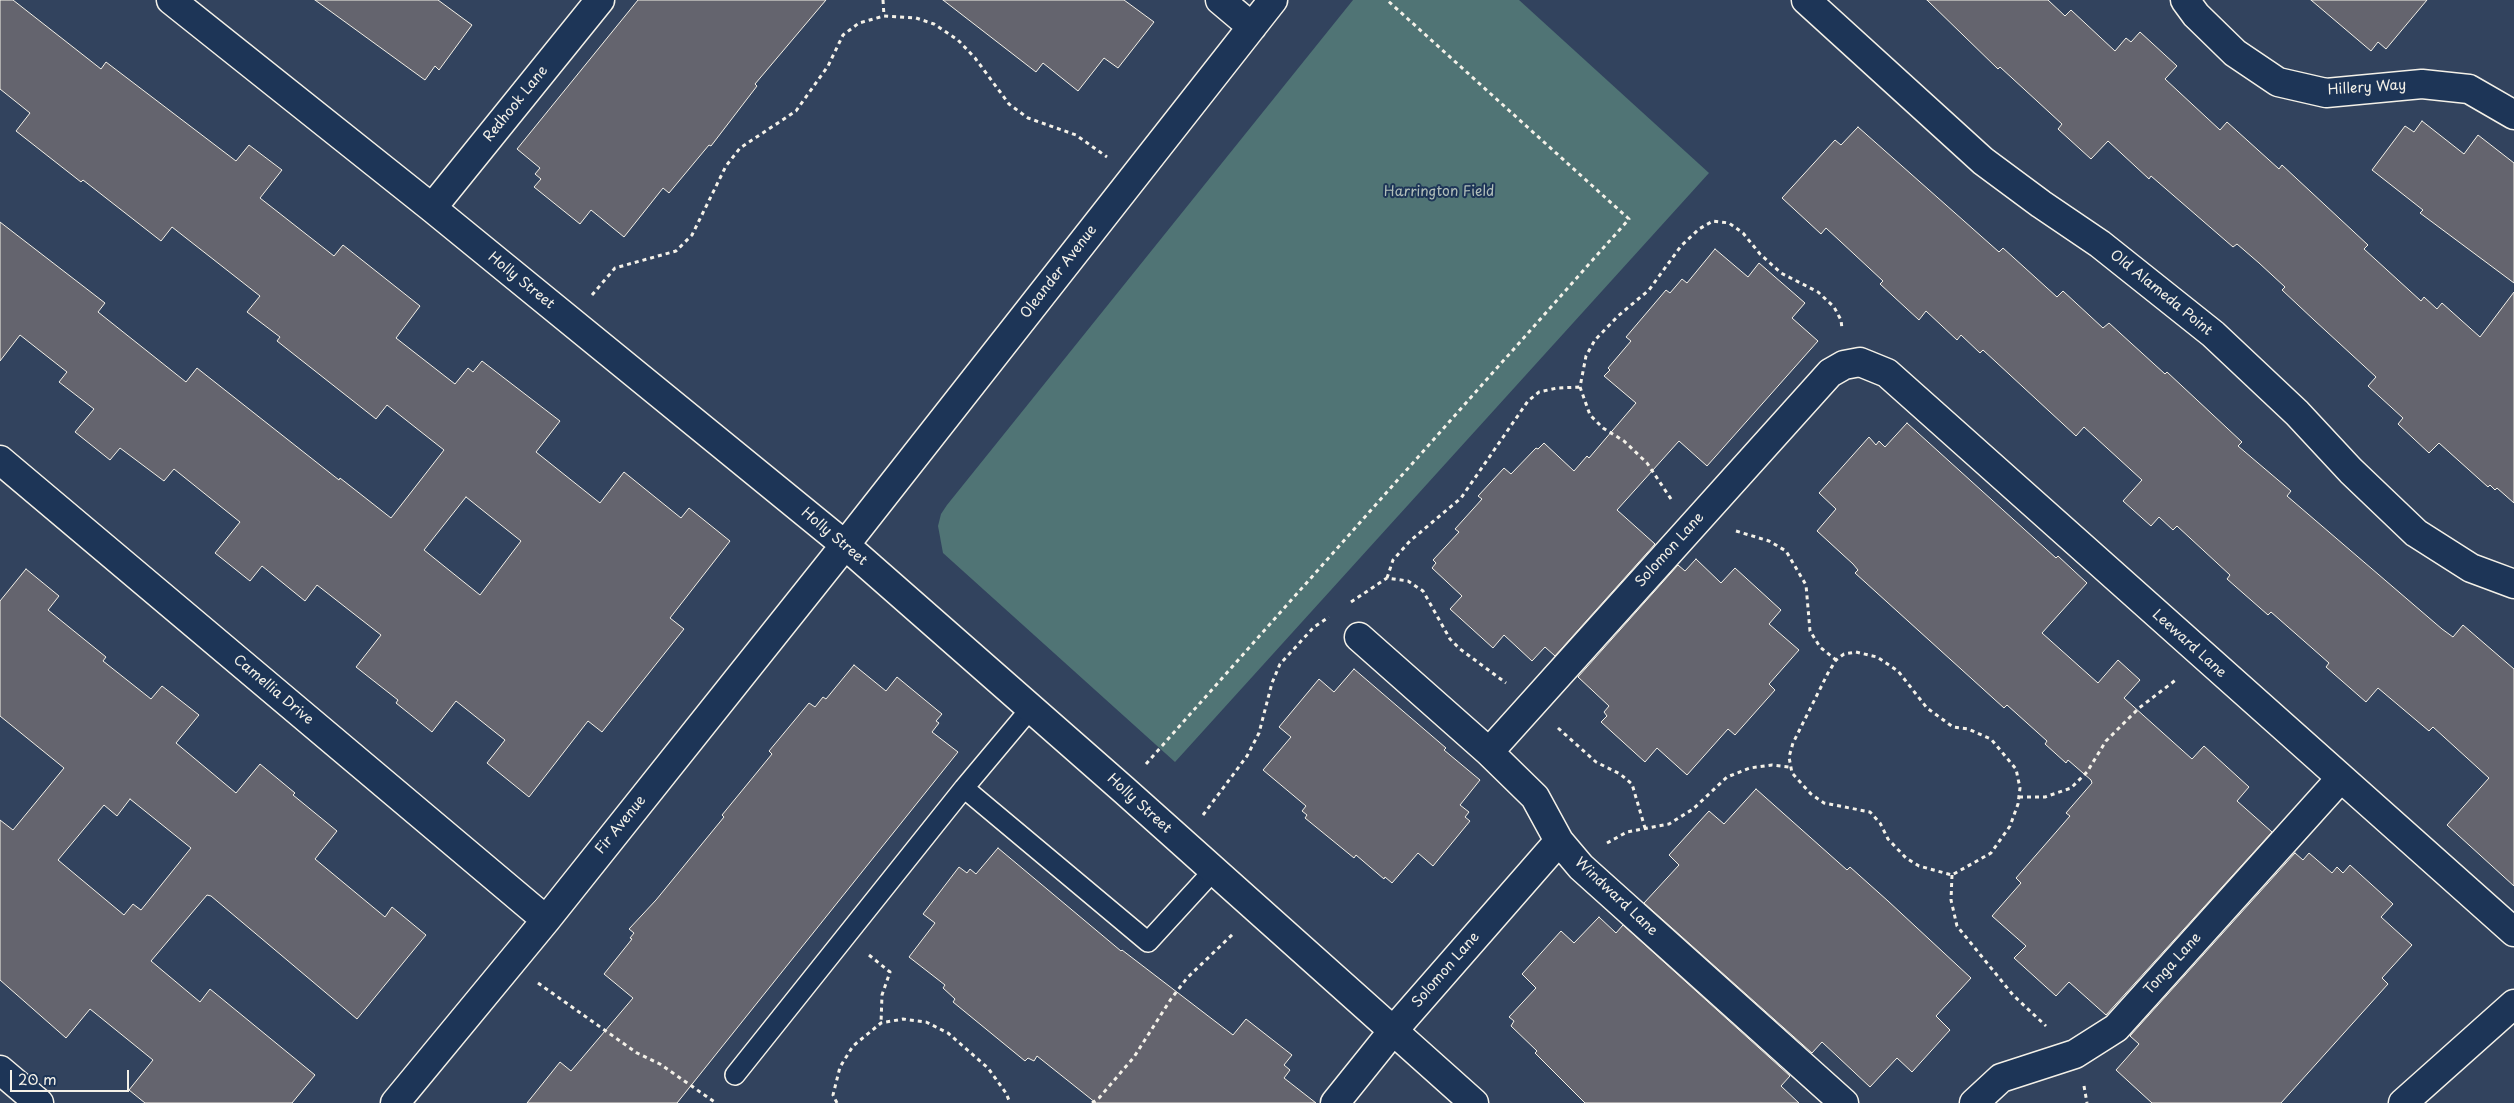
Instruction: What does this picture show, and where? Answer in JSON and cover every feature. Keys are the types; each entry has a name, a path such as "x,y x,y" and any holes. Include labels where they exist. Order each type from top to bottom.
{"street":[{"name":"Holly Street","path":"171,0 432,208 844,545 1124,790 1392,1032 1474,1103"},
{"name":"Redhook Lane","path":"432,208 600,0"},
{"path":"1220,0 1252,27"},
{"name":"Oleander Avenue","path":"844,545 1273,0"},
{"name":"Old Alameda Point","path":"1806,0 1983,161 2041,204 2100,244 2213,334 2297,413 2351,471 2416,533 2471,568 2514,584"},
{"name":"Hillery Way","path":"2185,0 2196,15 2235,53 2278,82 2326,93 2422,84 2469,89 2514,115"},
{"name":"Solomon Lane","path":"1489,752 1830,373 1852,363"},
{"name":"Leeward Lane","path":"1852,363 1887,373 2204,658 2514,932"},
{"name":"Camellia Drive","path":"0,460 546,920"},
{"name":"Fir Avenue","path":"400,1101 844,545"},
{"name":"Windward Lane","path":"1359,638 1489,752 1535,797 1559,840 1581,867 1844,1103"},
{"name":"Tonga Lane","path":"1974,1103 2001,1078 2074,1054 2116,1028 2340,779"},
{"name":"Solomon Lane","path":"1335,1103 1392,1032 1559,840"},
{"path":"2403,1103 2514,1004"},
{"path":"0,1070 39,1103"}],"lane":[{"path":"735,1075 964,788 1031,708"},
{"path":"964,788 1148,942 1214,870"}],"path":[{"path":"882,0 884,16"},
{"path":"1124,790 1629,219 1387,0"},
{"path":"572,322 600,283 615,268 676,251 692,236 726,166 740,148 796,111 828,66 843,35 859,23 884,16 916,18 934,24 958,40 975,58 1009,104 1028,118 1076,135 1096,148 1133,178"},
{"path":"1836,660 1820,647 1810,631 1806,585 1786,551 1760,538 1697,520 1676,508 1647,463 1624,441 1603,428 1590,415 1580,387 1586,356 1595,340 1618,316 1649,290 1681,246 1699,228 1714,221 1729,223 1743,233 1760,254 1781,273 1818,292 1834,307 1840,320 1852,363"},
{"path":"1387,578 1394,560 1410,541 1461,498 1528,401 1540,392 1557,388 1580,387"},
{"path":"1856,652 1877,657 1898,670 1927,708 1953,727 1968,729 1991,739 2016,769 2020,788 2019,797 2010,826 1991,853 1952,875 1928,869 1906,858 1888,839 1880,822 1870,812 1824,802 1798,782 1789,767 1789,757 1793,743 1836,660 1844,654 1856,652"},
{"path":"2019,797 2044,797 2072,788 2087,772 2106,741 2139,708 2204,658"},
{"path":"1581,867 1600,846 1626,832 1669,824 1693,809 1727,777 1750,768 1772,765 1789,767"},
{"path":"1952,875 1951,900 1957,926 2013,995 2074,1054 2088,1103"},
{"path":"1092,1103 1099,1098 1134,1057 1170,999 1187,978 1257,909"},
{"path":"846,936 890,972 882,995 881,1023"},
{"path":"512,962 553,995 606,1029 637,1053 660,1064 716,1103"},
{"path":"837,1103 833,1095 840,1066 853,1046 881,1023 903,1019 926,1022 948,1033 988,1068 1006,1093 1010,1103"}],"green space":[{"name":"Harrington Field","path":"1353,0 1519,0 1709,173 1175,762 943,553 938,526 941,514 947,505"}],"building":[{"path":"0,0 13,0 101,69 106,62 236,161 249,145 282,170 260,198 334,256 343,245 420,306 396,338 455,384 468,368 473,372 482,361 560,421 536,452 600,503 624,472 681,518 689,508 730,541 670,618 684,629 602,732 588,721 529,797 487,763 505,740 456,701 432,732 396,703 398,700 356,667 381,635 317,585 305,601 262,566 250,581 215,553 240,522 174,469 164,481 120,448 110,460 75,432 94,409 59,382 67,372 20,335 0,361 0,222 105,303 98,312 186,382 197,368 339,480 340,478 391,518 444,450 387,405 376,419 277,341 280,337 247,312 260,296 172,227 161,241 16,131 30,113 0,89","holes":["466,497 521,541 480,595 424,550"]},
{"path":"315,0 438,0 472,25 439,70 435,66 425,80"},
{"path":"638,0 826,0 755,84 757,86 711,146 709,145 669,193 663,188 624,237 591,210 580,224 534,187 541,179 535,174 540,168 517,149"},
{"path":"943,0 1124,0 1154,22 1118,68 1104,58 1078,91 1043,63 1036,72"},
{"path":"1927,0 2048,0 2065,16 2071,10 2115,51 2126,38 2131,42 2140,32 2177,66 2165,79 2220,130 2227,122 2279,169 2282,165 2368,245 2364,249 2421,301 2424,297 2437,309 2442,303 2480,337 2514,292 2514,503 2497,488 2495,490 2490,485 2488,487 2439,443 2429,453 2398,424 2403,418 2368,386 2376,377 2282,290 2285,287 2259,263 2237,244 2233,247 2151,176 2149,179 2108,141 2091,159 2058,129 2062,124 2000,67 1998,69"},
{"path":"2311,0 2427,0 2386,49 2378,42 2371,51"},
{"path":"2422,121 2464,154 2478,135 2514,163 2514,283 2420,213 2423,210 2372,170 2405,126 2414,132"},
{"path":"1858,127 1999,252 2003,248 2057,297 2063,291 2103,328 2109,323 2165,374 2167,372 2242,442 2238,446 2291,491 2287,496 2442,629 2453,637 2463,625 2514,669 2514,886 2447,825 2489,778 2433,727 2429,731 2378,688 2366,702 2326,667 2329,663 2271,612 2268,615 2227,579 2230,575 2177,526 2173,530 2159,517 2151,526 2123,501 2142,480 2084,427 2076,436 1983,350 1980,353 1961,335 1957,340 1926,311 1919,320 1880,284 1883,281 1826,228 1821,234 1782,198 1835,140 1841,145"},
{"path":"1715,249 1748,277 1759,263 1805,303 1792,318 1818,341 1707,466 1679,441 1617,510 1655,544 1555,656 1545,647 1532,661 1504,635 1493,648 1450,609 1462,596 1432,568 1436,563 1433,560 1459,532 1455,529 1482,499 1478,496 1504,468 1511,474 1536,448 1538,449 1544,443 1574,471 1587,456 1589,458 1636,403 1604,376 1610,370 1608,368 1631,341 1626,337 1666,290 1670,293 1682,279 1687,283"},
{"path":"1907,423 2056,558 2058,556 2087,583 2042,633 2098,683 2118,660 2140,680 2124,698 2192,759 2204,746 2249,787 2237,801 2272,832 2106,1015 2069,982 2056,996 2014,958 2026,946 1992,916 2021,883 2016,878 2070,816 2066,813 2092,783 2091,780 2068,760 2066,763 2045,744 2047,741 2007,705 2004,708 1855,573 1858,570 1853,564 1817,531 1836,509 1819,493 1869,437 1876,445 1879,441 1885,447"},
{"path":"1696,559 1721,583 1735,568 1781,610 1769,624 1799,650 1769,684 1775,690 1735,735 1728,729 1687,775 1657,748 1645,762 1601,722 1607,716 1604,712 1609,706 1578,677 1678,565 1685,571"},
{"path":"26,569 59,596 48,610 106,657 103,661 151,699 162,686 199,715 176,743 236,793 260,764 295,793 293,795 337,831 315,859 385,917 392,907 426,935 357,1019 211,896 207,895 151,961 200,1002 210,989 315,1075 292,1103 145,1103 129,1090 153,1060 90,1009 66,1038 0,980 0,820 13,830 64,768 0,716 0,601","holes":["130,799 191,848 141,910 133,904 124,915 58,860 104,805 117,816"]},
{"path":"854,665 886,691 897,677 942,714 936,721 939,723 932,732 958,752 677,1103 527,1103 560,1062 571,1071 633,998 604,974 632,939 630,938 634,933 629,929 656,900 724,817 722,815 772,754 769,751 809,703 815,707 823,697 826,699"},
{"path":"1354,669 1446,748 1444,750 1480,780 1460,805 1469,812 1465,817 1470,821 1433,866 1418,853 1392,883 1385,877 1384,879 1356,855 1354,858 1305,818 1307,815 1302,811 1306,806 1263,770 1291,737 1279,727 1319,679 1334,692"},
{"path":"1756,789 1847,870 1850,867 1971,978 1936,1016 1950,1030 1912,1072 1897,1058 1870,1087 1822,1042 1812,1053 1644,903 1679,865 1669,855 1709,811 1724,824"},
{"path":"998,848 1121,951 1233,1035 1246,1019 1292,1055 1284,1065 1290,1070 1284,1078 1316,1103 1096,1103 1037,1056 1034,1061 1028,1058 1025,1061 953,1002 955,999 943,988 945,985 909,957 935,923 923,914 959,867 967,873 970,869 976,874"},
{"path":"2295,853 2303,860 2309,853 2332,873 2337,867 2343,873 2350,865 2393,904 2381,917 2412,945 2382,978 2388,984 2281,1103 2152,1103 2116,1070 2139,1044 2130,1036"},
{"path":"1599,917 1616,933 1623,925 1790,1076 1781,1086 1799,1103 1585,1103 1511,1026 1514,1021 1509,1017 1536,988 1522,974 1561,931 1574,943"}]}
